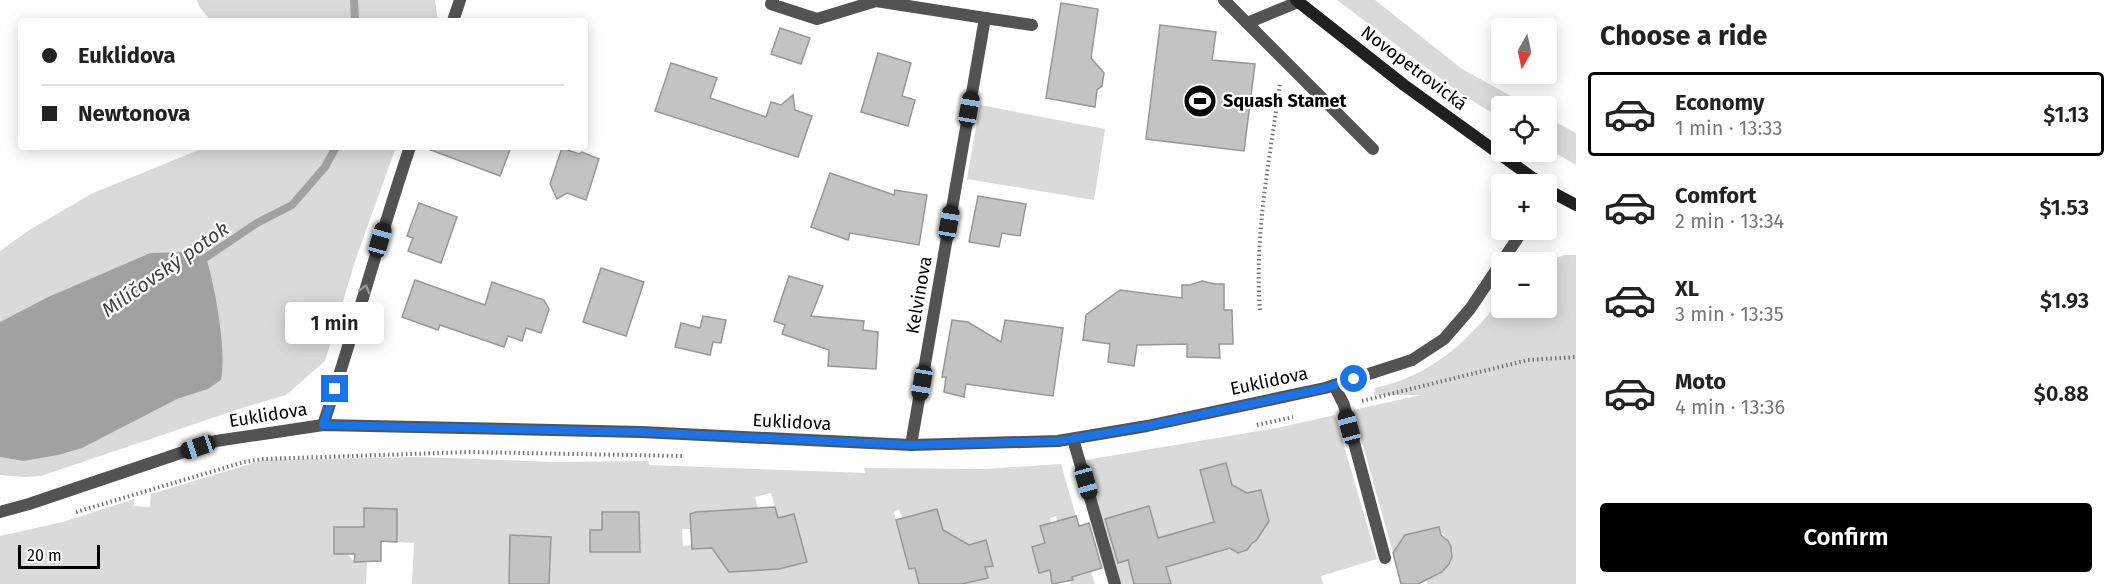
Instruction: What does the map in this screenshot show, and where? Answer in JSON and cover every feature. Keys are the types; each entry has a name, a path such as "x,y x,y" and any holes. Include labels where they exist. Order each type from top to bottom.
{"main road":[{"name":"Novopetrovická","path":"1297,1 1404,85 1526,174"},
{"name":"Novopetrovická","path":"1557,195 1576,205"}],"street":[{"path":"454,18 460,0"},
{"path":"772,0 771,4 817,19 876,1 1032,25"},
{"path":"1224,0 1374,149"},
{"path":"1247,23 1297,1"},
{"name":"Kelvinova","path":"911,445 985,18"},
{"path":"323,425 409,150"},
{"name":"Euklidova","path":"0,512 216,441 323,425 641,432 911,445 1058,441 1147,426 1334,385 1412,360 1444,339 1470,309 1516,240"},
{"path":"1334,385 1344,405 1385,558"},
{"path":"1073,439 1114,584"}],"path":[{"path":"1260,310 1258,267 1283,58"},
{"path":"1383,396 1528,360 1576,357"},
{"path":"1251,426 1304,415"},
{"path":"73,513 244,462 263,459 469,452 684,456"}],"shaded area":[{"path":"197,0 435,0 438,18 209,18"},
{"path":"1337,0 1375,0 1462,69 1511,96 1491,96 1491,113 1456,90"},
{"path":"980,105 1105,129 1094,200 967,179"},
{"path":"1557,123 1576,133 1576,165 1557,154"},
{"path":"199,150 395,150 356,258 325,361 286,395 41,476 0,475 0,457 23,461 177,399 208,389 221,380 150,253 48,297 0,322 0,251 31,229 93,193"},
{"path":"1576,255 1576,584 1427,584 1428,576 1444,568 1452,560 1452,549 1439,527 1405,535 1393,553 1353,410 1421,395 1374,395 1375,388 1414,375 1431,366 1461,343 1491,311 1491,318 1557,318 1557,257"},
{"path":"1335,415 1377,559 1321,576 1323,584 1171,584 1166,567 1185,531 1158,538 1149,506 1115,516 1134,584 1108,584 1074,462 1277,428","holes":["1226,463 1233,489 1244,494 1257,491 1262,494 1269,521 1255,528 1258,540 1252,543 1247,550 1238,553 1230,548 1223,550 1200,471"]},
{"path":"418,457 556,462 648,461 649,465 865,473 864,468 985,469 1061,464 1076,516 1057,521 1056,516 1050,518 1051,523 1040,526 1045,543 1032,547 1039,573 1054,569 1055,577 1051,578 1052,584 962,584 987,577 985,567 993,565 986,540 963,546 945,536 937,509 902,518 899,509 894,512 909,569 915,568 919,584 549,584 551,537 511,535 509,579 517,584 412,584 414,543 397,542 397,509 364,508 363,527 334,527 334,554 348,554 354,562 367,562 366,584 0,584 0,536 63,522 134,499 134,506 150,507 151,494 263,460","holes":["771,493 778,518 794,514 806,562 775,570 755,497","602,512 639,512 639,552 590,552 590,530 602,530","697,513 748,571 729,572 712,548 692,549 691,545 683,546 682,529 691,529 690,514"]},
{"path":"1091,571 1095,584 1070,584 1072,577"}],"water":[{"path":"186,252 206,257 221,336 221,380 208,389 177,399 82,448 23,461 0,457 0,322 48,297 150,253"}],"building":[{"path":"1061,3 1098,9 1091,58 1104,73 1102,86 1097,90 1095,107 1046,98"},
{"name":"Squash Stamet","path":"1160,25 1216,32 1212,60 1255,64 1244,151 1146,139"},
{"path":"780,28 810,38 801,64 771,54"},
{"path":"878,53 911,63 902,96 915,100 908,126 861,112"},
{"path":"671,63 717,78 710,98 766,117 771,102 781,105 793,95 795,110 812,116 798,157 655,111"},
{"path":"431,150 510,150 500,176"},
{"path":"561,150 579,154 582,152 599,159 586,200 567,193 557,199 550,184"},
{"path":"830,173 894,195 895,190 927,195 919,245 850,233 848,240 811,227"},
{"path":"978,196 1026,204 1020,236 1002,233 999,247 969,242"},
{"path":"419,203 457,217 441,263 408,251 413,238 407,236"},
{"path":"601,268 644,282 626,336 583,322"},
{"path":"789,276 823,286 811,316 864,321 863,330 878,332 876,369 828,366 829,350 782,334 785,325 774,321"},
{"path":"415,280 485,305 492,282 544,300 549,309 541,333 526,328 522,341 508,336 504,347 440,325 438,330 402,317"},
{"path":"1202,281 1224,284 1224,310 1232,310 1233,344 1219,344 1220,358 1187,357 1187,344 1137,345 1134,366 1108,362 1110,344 1083,340 1086,315 1120,290 1182,298 1182,285"},
{"path":"703,316 726,320 721,343 713,342 710,355 675,347 681,323 700,328"},
{"path":"952,320 968,322 1001,342 1005,320 1063,328 1053,396 966,384 964,397 944,392 946,377 942,377"},
{"path":"1226,463 1232,485 1247,493 1261,490 1269,521 1256,541 1247,550 1238,553 1230,548 1166,567 1171,584 1134,584 1128,560 1118,563 1105,519 1149,506 1158,538 1214,522 1200,470"},
{"path":"775,507 778,518 794,514 807,562 779,569 729,572 712,548 692,549 690,514"},
{"path":"364,508 397,509 397,542 381,541 381,561 354,562 355,554 334,554 334,527 364,527"},
{"path":"937,509 943,530 969,545 986,540 993,566 985,567 988,578 962,584 919,584 915,568 909,569 896,520"},
{"path":"602,512 639,512 640,552 590,552 590,530 602,530"},
{"path":"1076,516 1079,526 1089,523 1102,568 1072,577 1073,580 1052,584 1050,570 1039,573 1032,547 1045,543 1040,526"},
{"path":"1439,527 1441,535 1451,547 1452,557 1449,564 1442,572 1418,584 1401,584 1393,553 1405,535"},
{"path":"510,535 551,537 549,584 509,584"}],"waterway":[{"name":"Milíčovský potok","path":"354,0 355,18"},
{"name":"Milíčovský potok","path":"199,262 257,223 292,205 325,167 334,150"}],"place":[{"name":"Squash Stamet","path":"1200,101"}],"route":[{"path":"335,389 323,425 641,432 911,445 1058,441 1147,426 1325,388 1354,379"}]}
